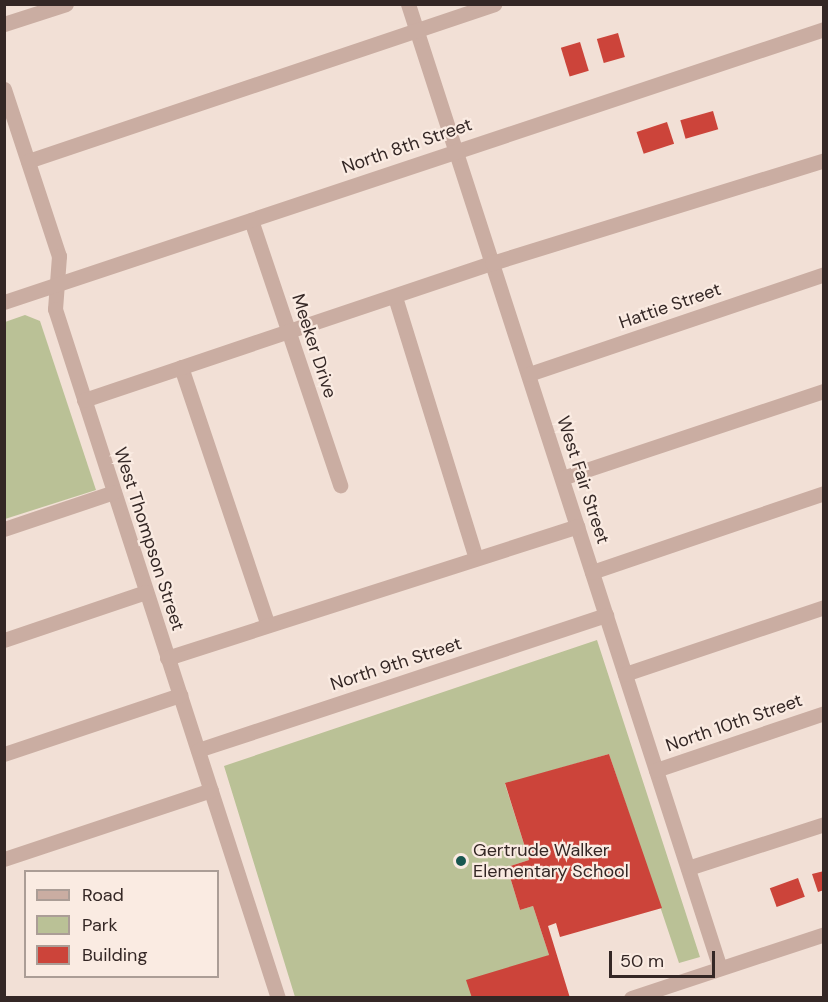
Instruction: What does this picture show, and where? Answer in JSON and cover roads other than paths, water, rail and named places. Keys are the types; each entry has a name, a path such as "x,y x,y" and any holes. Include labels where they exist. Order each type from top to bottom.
{"street":[{"path":"4,24 66,4"},
{"name":"West Fair Street","path":"408,4 720,968"},
{"path":"28,161 494,4"},
{"name":"North 8th Street","path":"4,302 824,29"},
{"name":"West Thompson Street","path":"4,89 59,256 55,309 278,998"},
{"path":"84,400 492,263 824,160"},
{"name":"Meeker Drive","path":"251,220 340,485"},
{"name":"Hattie Street","path":"529,374 823,276"},
{"path":"395,297 476,558"},
{"path":"181,367 268,625"},
{"path":"562,478 824,390"},
{"path":"4,529 114,492"},
{"path":"592,572 824,493"},
{"path":"167,658 577,526"},
{"path":"4,640 146,592"},
{"path":"625,674 824,607"},
{"name":"North 9th Street","path":"198,750 606,615"},
{"path":"4,754 180,695"},
{"name":"North 10th Street","path":"656,770 824,713"},
{"path":"4,859 211,790"},
{"path":"688,868 824,824"},
{"path":"631,998 824,934"}],"place":[{"name":"Gertrude Walker Elementary School","path":"461,861"}]}
